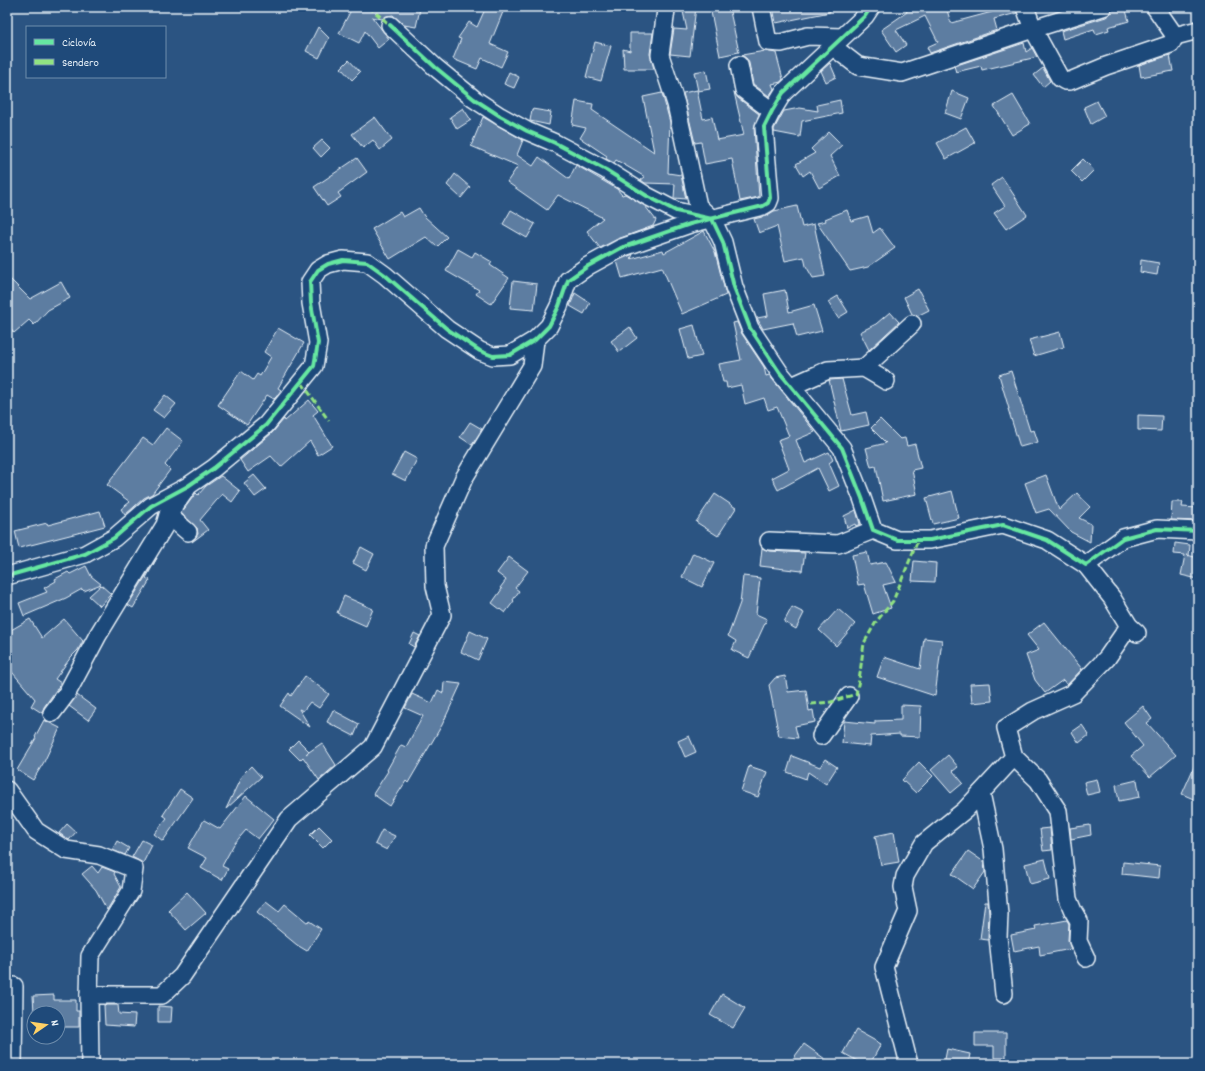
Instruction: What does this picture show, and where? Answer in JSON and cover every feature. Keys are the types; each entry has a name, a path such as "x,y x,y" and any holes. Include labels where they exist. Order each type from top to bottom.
{"street":[{"path":"665,7 666,10 660,55 676,104 698,206 712,219 723,242 734,287 750,328 780,373 842,448 873,530"},
{"path":"761,7 768,42 781,43 808,36 837,42 858,66 902,73 1033,28 1102,7"},
{"path":"7,576 86,554 114,538 151,506 188,486 214,468 266,425 314,366 318,343 311,303 310,282 318,270 328,264 343,260 367,262 385,275 447,329 480,351 493,356 510,355 535,340 549,326 559,306 568,280 588,266 621,248 690,224 763,206 768,203 770,198 764,127 772,111 783,93 865,16 871,7"},
{"path":"1025,7 1033,28 1060,78 1065,81 1070,81 1106,66 1172,44 1175,36"},
{"path":"1155,7 1175,36"},
{"path":"390,25 435,67 474,99 500,116 606,170 648,196 676,211 712,219"},
{"path":"1175,36 1198,30"},
{"path":"739,65 744,90 772,111"},
{"path":"864,368 912,324"},
{"path":"89,995 162,995 182,976 289,819 373,747 442,615 435,586 434,546 464,478 532,366 535,340"},
{"path":"792,386 828,370 864,368 886,381"},
{"path":"52,713 67,693 98,635 165,525 168,515 188,486"},
{"path":"168,515 188,532"},
{"path":"769,541 838,544 873,530 897,540 930,540 1003,525 1047,540 1086,565 1112,598 1133,630 1073,692 1033,711 1006,728 1014,758 1038,780 1058,811 1068,899 1079,921 1078,941 1086,958"},
{"path":"1086,565 1123,538 1158,529 1198,531"},
{"path":"821,736 849,696"},
{"path":"909,1064 884,967 908,911 903,887 905,876 924,843 965,810 1014,758"},
{"path":"7,790 36,831 66,850 98,855 134,869 132,891 90,956 90,1064"},
{"path":"981,793 993,849 999,914 998,937 1004,994"},
{"path":"14,986 14,1064"}],"building":[{"path":"350,7 414,7 420,9 416,27 404,25 393,15 382,19 372,17 389,39 378,48 365,31 359,43 339,33 350,12"},
{"path":"486,7 505,7 490,44 508,52 501,67 482,58 477,69 453,59 461,39 458,38 469,22 477,27"},
{"path":"682,7 696,7 690,56 670,54 674,29 687,30"},
{"path":"710,7 729,7 739,52 720,56"},
{"path":"773,7 829,7 830,12 776,23"},
{"path":"905,7 946,7 951,23 992,12 991,7 1015,7 1017,13 994,19 997,30 930,53 927,47 938,42 925,16 896,30 906,45 896,52 881,30 907,12"},
{"path":"1113,7 1125,7 1129,21 1108,27 1109,30 1096,34 1094,29 1063,39 1061,31 1106,17 1111,13"},
{"path":"318,27 329,38 319,58 306,51"},
{"path":"630,33 653,33 650,54 654,69 624,69 623,49 630,51"},
{"path":"595,42 611,46 601,81 586,77"},
{"path":"1024,43 1026,52 1032,48 1037,57 982,70 981,66 956,72 954,66"},
{"path":"765,51 776,53 783,79 781,82 772,84 774,89 769,96 753,84 749,63 742,55"},
{"path":"1170,55 1173,71 1141,77 1139,65"},
{"path":"349,60 360,72 352,80 341,68"},
{"path":"830,63 836,77 826,82 821,71"},
{"path":"1043,68 1050,81 1043,87 1034,75"},
{"path":"706,70 710,89 698,91 694,72"},
{"path":"509,72 519,77 514,88 504,84"},
{"path":"697,90 703,119 712,117 717,140 744,135 734,92 738,98 759,114 754,128 759,197 740,201 732,159 705,164 701,142 695,143 683,93"},
{"path":"952,91 969,98 961,119 945,113"},
{"path":"662,93 670,122 668,173 681,175 686,199 674,198 675,184 645,183 641,180 645,177 616,160 614,163 606,159 607,156 580,138 586,128 572,125 576,101 593,104 592,110 654,152 643,97"},
{"path":"1013,95 1030,124 1012,135 994,106"},
{"path":"840,100 842,113 802,121 800,137 774,132 774,129 784,111 800,108 818,111 817,105"},
{"path":"1097,101 1105,116 1091,124 1084,107"},
{"path":"463,108 471,120 457,129 450,117"},
{"path":"532,109 551,112 549,125 530,121"},
{"path":"375,117 392,140 380,150 373,140 363,148 352,134"},
{"path":"483,117 523,140 517,155 533,166 539,157 569,179 576,165 617,189 622,195 625,194 645,206 656,220 653,226 618,239 600,248 587,231 603,218 558,195 547,210 507,182 518,166 471,146"},
{"path":"966,127 975,143 946,159 937,143"},
{"path":"829,132 842,145 830,156 840,176 819,188 810,171 803,176 796,164 815,153 811,149"},
{"path":"322,140 330,148 321,157 313,148"},
{"path":"357,158 367,172 338,193 341,197 327,206 314,187"},
{"path":"1083,159 1094,170 1082,182 1071,171"},
{"path":"455,174 470,187 461,198 447,185"},
{"path":"1002,177 1027,215 1006,229 994,213 1005,206 991,185"},
{"path":"797,206 802,227 814,224 825,276 813,278 806,266 804,257 785,261 777,226 759,233 754,219 766,216 774,211"},
{"path":"419,208 424,216 447,237 437,247 426,237 390,259 372,229 400,212 403,217"},
{"path":"511,210 535,224 527,238 503,224"},
{"path":"847,210 851,221 868,216 873,233 880,228 895,248 868,267 850,271 817,223 826,221 825,219"},
{"path":"704,231 715,252 726,295 682,314 662,267 622,278 617,261 633,254 631,259 663,250 664,253"},
{"path":"458,249 472,257 475,252 492,262 490,265 509,278 491,304 476,294 479,290 446,271"},
{"path":"1141,260 1159,263 1157,275 1140,272"},
{"path":"7,276 30,299 61,282 70,298 48,310 34,325 29,320 14,333 7,325"},
{"path":"513,281 537,284 534,310 510,308"},
{"path":"918,289 929,310 917,316 912,314 904,297"},
{"path":"785,290 789,312 814,305 822,331 797,337 793,323 763,329 757,318 768,316 764,294"},
{"path":"575,293 590,303 584,314 570,306"},
{"path":"838,296 848,312 838,318 828,302"},
{"path":"890,312 899,322 869,350 860,332 876,324"},
{"path":"737,322 742,334 764,367 766,376 769,375 815,432 796,440 805,463 829,452 833,460 829,463 839,486 829,491 818,468 778,490 772,478 789,469 778,440 789,436 777,407 768,410 764,398 745,404 741,385 727,388 726,382 723,382 719,364 741,360 733,323"},
{"path":"694,325 702,356 688,359 680,329"},
{"path":"630,327 637,338 619,352 611,341"},
{"path":"278,328 304,343 278,388 281,390 277,396 274,399 267,395 247,425 218,405 241,371 253,380 257,374 260,376 271,357 264,352"},
{"path":"1060,332 1064,347 1034,356 1029,340"},
{"path":"1011,371 1030,431 1034,430 1038,442 1020,447 999,375"},
{"path":"842,379 852,415 866,412 869,425 841,431 829,380"},
{"path":"165,395 176,404 164,418 153,410"},
{"path":"309,400 318,411 313,415 332,446 318,455 310,441 281,467 271,456 248,472 240,460 272,433 284,419 285,421"},
{"path":"1138,415 1162,416 1161,431 1138,430"},
{"path":"880,419 900,439 905,438 907,446 915,444 921,468 912,470 917,494 883,501 876,466 871,467 866,448 886,443 871,428"},
{"path":"470,422 482,429 472,445 460,437"},
{"path":"166,428 183,441 165,465 170,470 152,494 144,498 125,515 121,509 130,502 107,485 143,438 153,445"},
{"path":"404,452 417,459 406,481 392,474"},
{"path":"254,475 266,489 255,497 244,483"},
{"path":"1046,475 1059,510 1077,493 1090,507 1079,518 1091,524 1090,542 1071,532 1049,509 1036,513 1025,483"},
{"path":"221,476 240,491 232,502 222,494 200,520 208,530 192,542 198,534 197,528 181,513 196,493 198,495 206,486"},
{"path":"952,491 959,518 933,524 926,498"},
{"path":"715,494 736,508 718,536 696,522"},
{"path":"1172,502 1183,502 1182,507 1198,508 1198,521 1171,520"},
{"path":"856,510 860,524 856,526 855,524 847,528 844,516"},
{"path":"100,511 105,526 19,548 15,531 47,523 48,525"},
{"path":"1175,543 1190,545 1189,556 1198,558 1198,579 1181,575 1185,555 1174,554"},
{"path":"361,547 374,554 366,570 353,563"},
{"path":"762,548 769,551 805,553 802,571 760,566"},
{"path":"867,552 870,565 886,562 896,582 883,585 891,608 873,614 864,584 858,585 852,555"},
{"path":"693,553 714,563 702,587 682,577"},
{"path":"509,557 528,571 515,588 519,591 505,613 492,603 502,589 500,588 506,580 497,573"},
{"path":"157,558 146,578 150,580 133,608 128,605"},
{"path":"914,561 936,563 935,582 912,581"},
{"path":"86,566 91,576 101,584 84,591 82,589 66,598 24,616 19,603 47,592 44,588 56,581 55,579 68,572 70,574"},
{"path":"743,576 760,578 756,614 767,619 749,658 732,650 736,641 728,636 740,603"},
{"path":"101,585 111,594 100,606 89,596"},
{"path":"344,596 373,609 366,626 337,613"},
{"path":"792,607 804,613 796,629 784,622"},
{"path":"838,609 855,624 836,646 819,630"},
{"path":"30,619 42,638 64,619 83,641 78,650 55,679 61,683 44,707 42,713 31,706 35,699 7,666 7,636 12,632 11,630"},
{"path":"1044,622 1082,669 1067,685 1063,680 1045,693 1035,680 1026,655 1039,650 1027,635"},
{"path":"470,631 487,639 478,660 461,652"},
{"path":"414,633 420,636 414,647 409,644"},
{"path":"924,638 942,640 935,696 877,677 884,657 920,669"},
{"path":"305,676 329,694 319,708 310,702 303,711 299,709 310,727 280,706 289,693 291,696"},
{"path":"785,676 788,692 806,690 809,711 813,710 815,722 795,726 798,738 779,736 769,685 775,678"},
{"path":"444,682 461,684 442,725 408,783 406,781 390,806 373,794 388,771 387,770 401,745 406,747 423,716 405,708 412,694 432,703 438,690 443,693"},
{"path":"990,683 992,701 972,703 970,684"},
{"path":"77,695 96,709 88,720 69,706"},
{"path":"901,705 921,706 920,737 900,736 900,734 871,736 870,746 842,743 844,721 875,724 875,721 901,720"},
{"path":"1143,706 1152,719 1147,723 1176,755 1150,777 1131,756 1143,746 1124,722"},
{"path":"333,710 359,724 354,736 327,722"},
{"path":"44,720 60,728 44,762 33,780 17,770 36,738 35,737"},
{"path":"1082,725 1089,735 1079,743 1072,732"},
{"path":"689,736 696,752 685,757 678,741"},
{"path":"298,740 309,751 306,754 322,743 336,765 319,780 303,757 300,760 289,749"},
{"path":"948,755 958,767 953,771 963,783 951,793 931,770"},
{"path":"792,756 820,767 825,759 837,767 826,784 808,772 806,779 787,772"},
{"path":"1198,758 1198,801 1182,794"},
{"path":"919,762 933,776 916,793 902,780"},
{"path":"251,766 261,777 226,809 242,775"},
{"path":"749,766 767,772 758,797 741,791"},
{"path":"1097,779 1100,792 1087,795 1084,782"},
{"path":"1137,780 1140,797 1119,801 1116,785"},
{"path":"180,789 193,798 163,841 154,834 167,818 163,815"},
{"path":"246,796 274,819 258,839 246,830 234,844 222,866 228,869 222,880 201,868 207,858 188,848 204,820 220,829"},
{"path":"67,824 76,832 69,840 59,833"},
{"path":"1090,825 1091,835 1071,839 1070,828"},
{"path":"319,826 332,839 323,848 310,835"},
{"path":"1050,828 1052,850 1043,851 1040,829"},
{"path":"382,830 395,836 387,850 375,844"},
{"path":"894,832 899,862 881,865 875,836"},
{"path":"142,840 152,845 143,863 132,857"},
{"path":"117,841 129,848 125,855 112,850"},
{"path":"968,851 984,862 985,872 973,889 952,874"},
{"path":"1045,859 1050,879 1030,884 1025,864"},
{"path":"1123,862 1160,866 1159,878 1122,874"},
{"path":"92,866 98,873 102,867 115,872 114,874 121,887 107,910 96,890 82,874"},
{"path":"187,892 206,913 186,930 168,910"},
{"path":"266,901 279,911 285,904 308,923 309,921 321,929 307,951 297,945 257,912"},
{"path":"985,902 988,902 989,914 988,940 980,939"},
{"path":"1067,920 1069,924 1068,940 1071,949 1040,955 1039,946 1014,951 1011,935 1036,930 1035,926"},
{"path":"722,994 745,1008 733,1028 710,1015"},
{"path":"54,995 54,1000 76,1000 76,1011 79,1011 79,1027 66,1027 66,1005 34,1005 33,996"},
{"path":"104,1005 118,1005 119,1014 135,1015 134,1027 105,1025"},
{"path":"158,1006 172,1007 171,1022 158,1022"},
{"path":"856,1030 881,1044 870,1064 863,1064 843,1053"},
{"path":"975,1033 1006,1033 1006,1058 994,1058 994,1046 975,1046"},
{"path":"804,1044 832,1064 789,1064"},
{"path":"947,1049 970,1054 968,1064 944,1064"}],"marked path":[{"path":"369,7 390,25"},
{"path":"302,383 329,421"},
{"path":"811,704 831,702 856,694 864,643 876,622 893,601 918,540"}],"cycle path":[{"path":"7,576 85,554 114,538 151,506 188,486 214,468 266,425 314,366 318,343 311,303 310,282 318,270 328,264 343,260 367,262 385,275 447,329 480,351 493,356 510,355 535,340 549,326 559,306 568,280 588,266 621,248 690,224 763,206 768,203 770,198 764,127 772,111 783,93 865,16 871,7"},
{"path":"390,25 435,67 474,99 500,116 606,170 647,196 676,211 712,219 723,242 734,287 750,328 780,373 842,448 873,530 897,540 930,540 1003,525 1047,540 1086,565 1123,538 1157,529 1198,531"}]}
